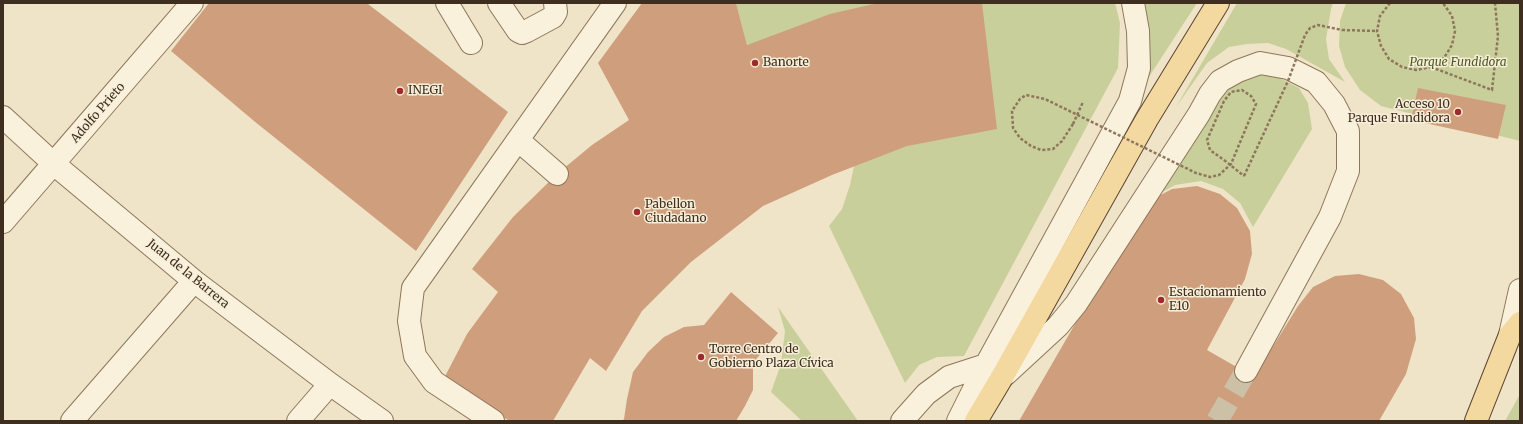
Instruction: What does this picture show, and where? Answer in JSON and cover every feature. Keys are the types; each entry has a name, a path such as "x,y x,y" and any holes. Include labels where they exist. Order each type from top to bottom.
{"main road":[{"path":"976,421 993,372 1218,3"},
{"path":"1476,421 1515,329"}],"street":[{"name":"Adolfo Prieto","path":"3,222 192,3"},
{"path":"447,3 471,43"},
{"path":"499,3 518,31 522,33 553,17 556,12 555,3"},
{"path":"493,421 434,382 415,356 409,321 413,288 615,3"},
{"path":"958,421 993,372 1130,101 1139,68 1138,31 1133,3"},
{"path":"902,421 926,394 949,377 993,372 1058,326 1076,304 1199,114 1210,94 1220,82 1238,71 1260,63 1288,68 1316,82 1330,98 1348,131 1348,171 1330,216 1246,372"},
{"name":"Juan de la Barrera","path":"3,117 54,164 194,281 330,384 382,421"},
{"path":"518,140 556,174"},
{"path":"72,421 194,281"},
{"path":"1515,329 1520,290"},
{"path":"298,421 330,384"}],"path":[{"path":"1390,3 1380,16 1377,31 1381,46 1389,59 1402,67 1416,70 1431,67 1444,58 1452,45 1455,31 1452,16 1443,3"},
{"path":"1431,67 1492,90 1498,36 1495,3"},
{"path":"1083,102 1073,124 1062,141 1053,149 1041,150 1031,146 1020,138 1013,128 1012,111 1020,99 1026,95 1045,99 1196,173 1210,177 1219,175 1231,164 1256,104 1251,96 1242,90 1232,92 1224,101 1207,140 1210,150 1224,160 1244,176 1288,81 1305,35 1310,28 1318,25 1342,30 1377,31"}],"green space":[{"path":"736,3 878,3 747,45"},
{"path":"982,3 1115,3 1120,23 1118,68 964,356 937,357 919,365 905,383 829,226 842,209 850,185 854,166"},
{"path":"1145,3 1197,3 1130,106 1144,76 1149,41"},
{"path":"1237,3 1333,3 1326,39 1329,59 1345,82 1286,49 1268,43 1247,44 1229,47 1207,63 1176,107"},
{"name":"Parque Fundidora","path":"1346,3 1520,3 1520,141 1381,106 1360,90 1345,67 1339,46 1340,21"},
{"path":"1250,74 1272,74 1299,88 1308,103 1312,129 1253,227 1240,203 1223,189 1201,181 1175,185 1157,195 1224,83"},
{"path":"778,307 858,421 802,421 771,392 781,364 785,331"},
{"path":"1520,394 1520,421 1505,421"}],"building":[{"path":"209,3 369,3 368,4 508,112 416,251 254,121 171,51"},
{"name":"Pabellon Ciudadano","path":"642,3 736,3 747,45 830,14 878,3 982,3 997,129 907,146 832,175 763,206 691,262 642,311 606,371 590,358 553,421 510,421 441,384 467,334 498,292 472,269 513,217 557,174 592,145 629,120 598,63"},
{"name":"Acceso 10 Parque Fundidora","path":"1418,88 1506,105 1498,139 1411,120"},
{"name":"Estacionamiento E10","path":"1197,186 1220,194 1237,208 1250,231 1252,254 1245,279 1207,350 1254,377 1298,306 1313,287 1335,276 1359,274 1383,280 1401,294 1414,318 1416,339 1406,374 1379,421 1019,421 1135,220 1153,199 1172,189"},
{"name":"Torre Centro de Gobierno Plaza Cívica","path":"731,292 778,333 753,363 753,390 736,421 622,421 624,419 633,372 648,352 664,337 684,327 704,325"}],"tunnel":[{"path":"1217,421 1246,371"}],"place":[{"name":"Banorte","path":"755,63"},
{"name":"INEGI","path":"400,91"},
{"name":"Acceso 10 Parque Fundidora","path":"1458,112"},
{"name":"Pabellon Ciudadano","path":"637,212"},
{"name":"Estacionamiento E10","path":"1161,300"},
{"name":"Torre Centro de Gobierno Plaza Cívica","path":"701,357"}]}
